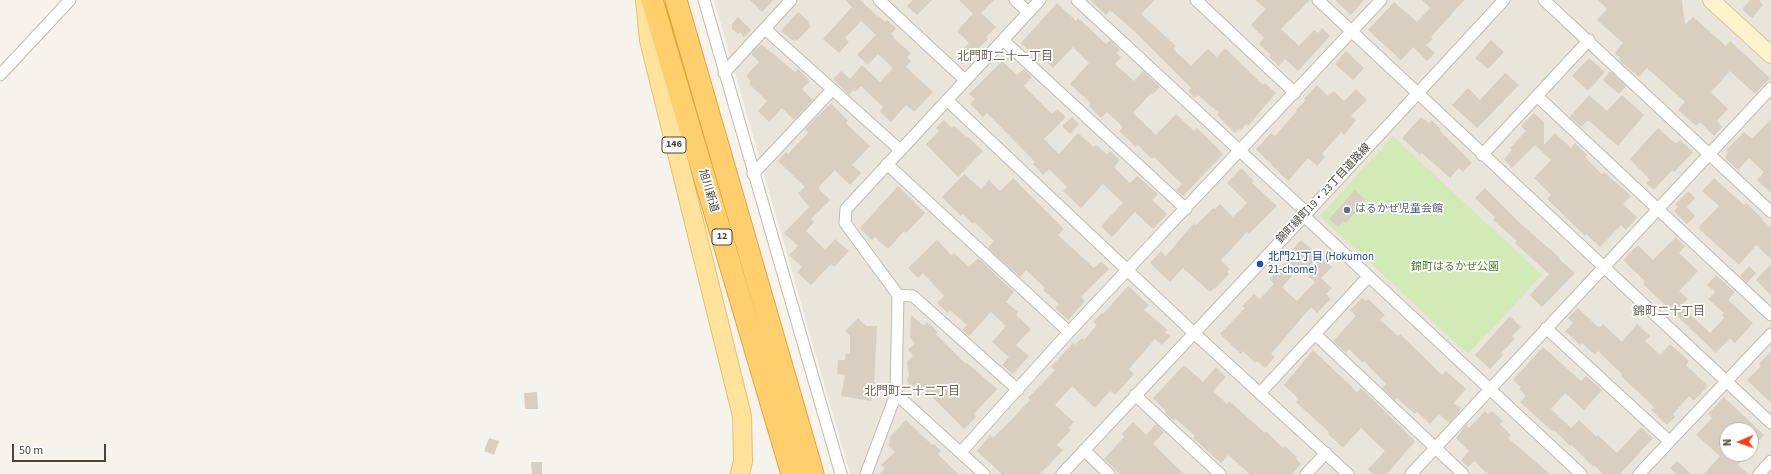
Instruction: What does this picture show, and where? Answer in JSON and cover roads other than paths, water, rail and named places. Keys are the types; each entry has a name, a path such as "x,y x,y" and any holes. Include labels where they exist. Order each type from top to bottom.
{"highway":[{"name":"旭川新道","path":"652,0 792,474"},
{"name":"旭川新道","path":"676,0 814,474"}],"main road":[{"name":"146","path":"645,0 649,40 742,416 743,461 740,474"},
{"path":"1712,0 1771,56"}],"street":[{"path":"0,75 70,0"},
{"path":"704,0 753,174 841,474"},
{"path":"724,73 791,0"},
{"path":"879,0 965,80"},
{"path":"1015,0 1028,12"},
{"path":"866,474 896,394 898,295 845,223 846,208 1040,0"},
{"path":"1077,0 1240,152 1368,277 1581,474"},
{"path":"1196,0 1295,93"},
{"path":"1318,0 1771,423"},
{"path":"961,452 1069,332 1240,152 1381,0"},
{"name":"錦町緑町19・23丁目道路線","path":"1062,474 1306,215 1504,0"},
{"path":"1544,0 1771,212"},
{"path":"765,29 900,150"},
{"path":"1003,40 1186,209"},
{"path":"1482,154 1588,40"},
{"path":"1411,474 1771,88"},
{"path":"753,174 832,90"},
{"path":"1537,96 1771,315"},
{"path":"946,100 1129,270 1194,333 1348,474"},
{"path":"887,164 1069,332"},
{"path":"1260,393 1368,277"},
{"path":"898,295 913,296 1018,390"},
{"path":"1546,328 1669,441"},
{"path":"1315,334 1463,474"},
{"path":"1640,474 1669,441 1771,334"},
{"path":"896,394 984,474"},
{"path":"1136,394 1220,474"},
{"path":"1084,450 1109,474"},
{"path":"1306,474 1326,453"},
{"path":"1759,474 1771,461"}],"place":[{"name":"はるかぜ児童会館","path":"1347,210"},
{"name":"北門21丁目 (Hokumon 21-chome)","path":"1260,264"}],"district":[{"name":"北門町二十一丁目","path":"1005,57"},
{"name":"錦町二十丁目","path":"1669,312"},
{"name":"北門町二十二丁目","path":"912,392"}],"park label":[{"name":"錦町はるかぜ公園","path":"1455,268"}]}
